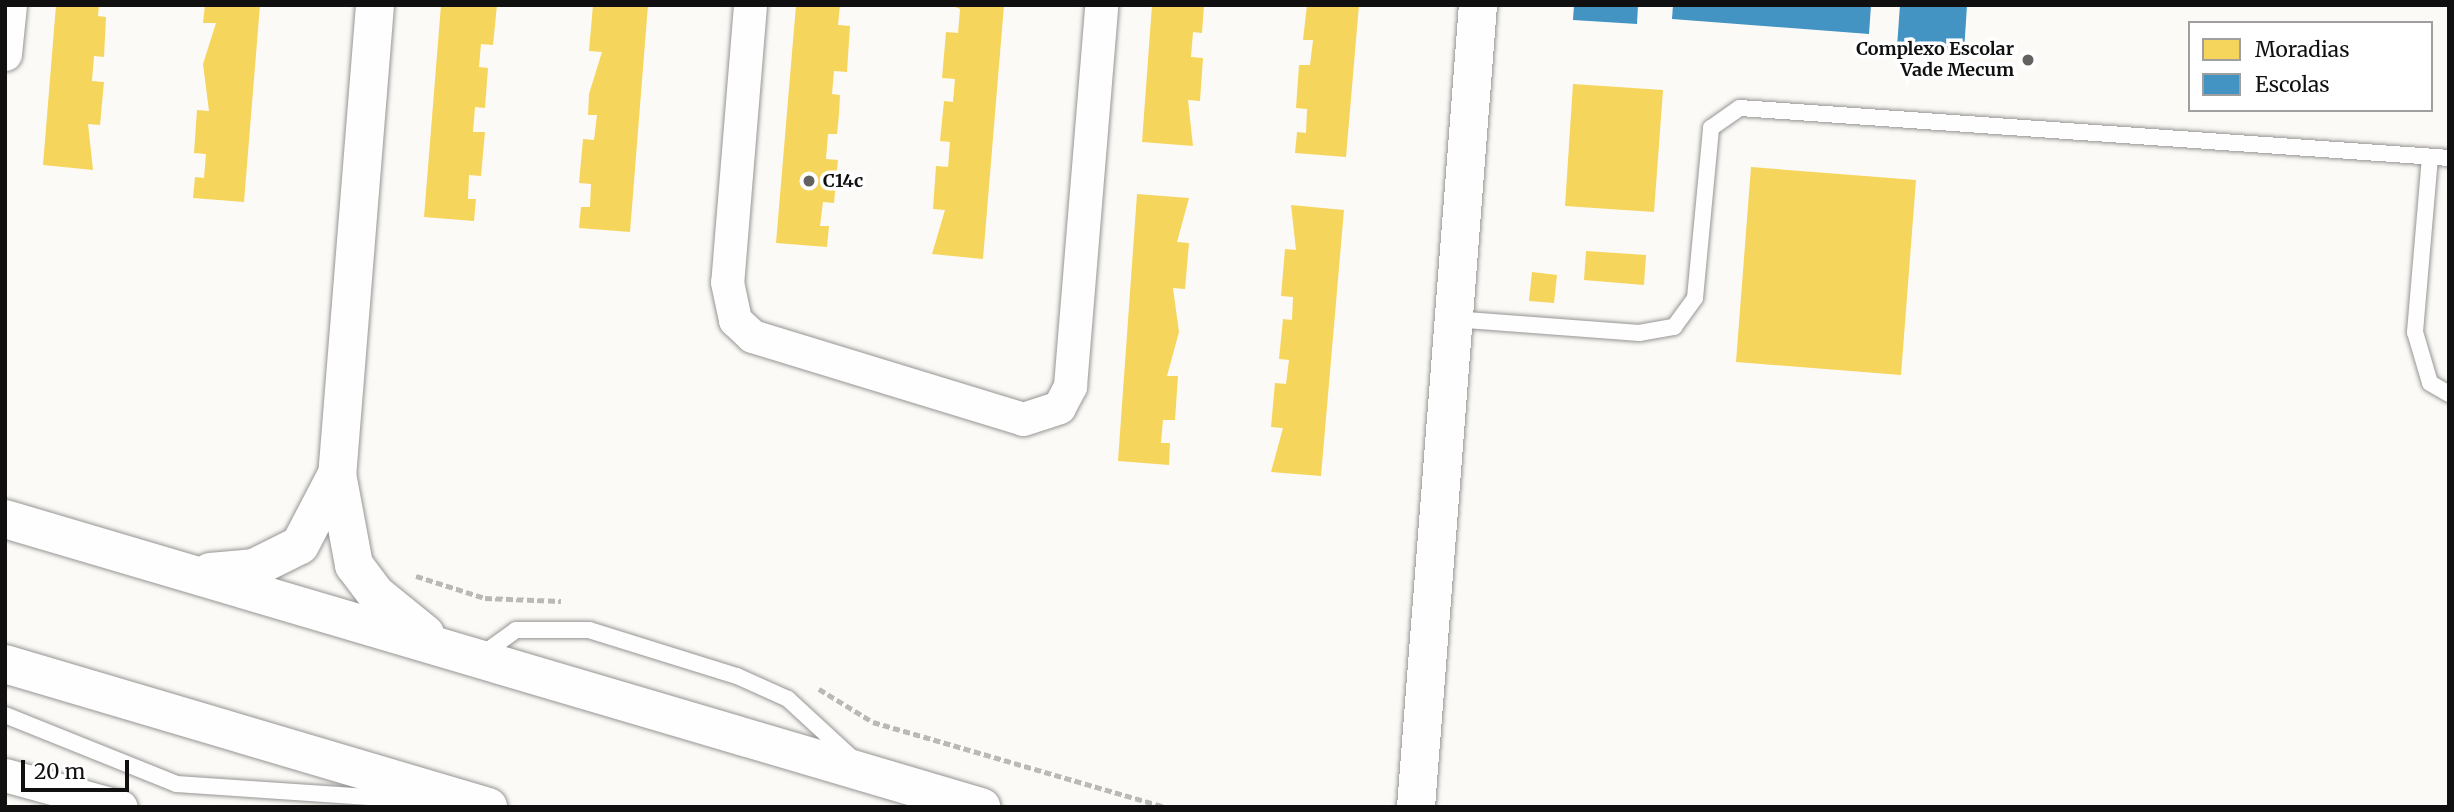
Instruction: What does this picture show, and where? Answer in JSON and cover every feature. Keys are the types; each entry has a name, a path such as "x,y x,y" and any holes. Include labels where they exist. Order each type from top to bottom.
{"street":[{"path":"5,54 10,5"},
{"path":"375,5 337,474 348,539 365,584 440,646"},
{"path":"750,5 727,282 735,320 752,336 1023,419 1059,407 1070,386 1101,5"},
{"path":"1416,807 1478,5"},
{"path":"169,568 226,573 278,559 300,545 337,474"},
{"path":"5,519 981,807"},
{"path":"5,664 481,806"},
{"path":"5,775 121,807"}],"lane":[{"path":"1453,318 1639,333 1674,327 1695,298 1711,128 1740,108 2449,158"},
{"path":"2430,157 2415,332 2430,383 2449,394"},
{"path":"479,657 516,630 589,630 788,699 868,774"},
{"path":"5,715 177,784 481,806"}],"building: Moradias":[{"path":"56,5 99,5 98,16 106,17 104,57 94,56 92,81 104,82 100,125 88,124 93,170 43,165"},
{"path":"205,5 260,5 244,202 193,198 195,177 204,178 206,154 194,153 197,110 209,111 203,64 216,23 203,23"},
{"path":"441,5 497,5 493,45 481,44 479,67 488,68 485,108 475,107 473,132 485,132 481,176 469,175 468,199 476,199 474,221 424,217"},
{"path":"593,5 648,5 630,232 579,228 581,207 590,207 591,184 579,183 583,139 594,140 597,115 588,115 589,94 602,52 589,51"},
{"path":"796,5 840,5 838,25 850,26 847,72 834,71 832,94 840,95 839,114 837,134 828,134 826,159 838,160 834,203 823,202 820,226 829,226 827,247 776,243"},
{"path":"951,5 1004,5 983,259 932,254 945,210 933,209 936,166 948,167 950,142 940,141 944,101 953,102 955,79 942,78 946,32 958,33 960,9"},
{"path":"1152,5 1204,5 1202,33 1193,32 1191,57 1203,58 1200,101 1188,100 1193,146 1142,142"},
{"path":"1307,5 1359,5 1346,157 1295,153 1297,132 1306,133 1307,109 1296,108 1299,65 1310,65 1313,40 1303,40"},
{"path":"1573,84 1663,90 1654,212 1565,206"},
{"path":"1751,167 1916,180 1901,375 1736,362"},
{"path":"1137,194 1189,198 1177,242 1189,243 1185,289 1173,288 1179,332 1167,376 1178,376 1175,420 1163,420 1161,443 1170,443 1169,465 1118,461"},
{"path":"1291,205 1344,210 1321,476 1271,472 1283,428 1271,427 1275,383 1286,384 1289,360 1279,359 1283,319 1292,320 1293,297 1281,296 1285,249 1296,250"},
{"path":"1586,251 1646,255 1644,285 1584,280"},
{"path":"1532,272 1557,275 1554,303 1529,301"}],"building: Escolas":[{"path":"1574,5 1638,5 1637,24 1573,20"},
{"path":"1673,5 1871,5 1869,34 1672,19"},
{"path":"1900,5 1967,5 1964,52 1897,47"}],"place":[{"name":"Complexo Escolar Vade Mecum","path":"2028,60"},
{"name":"C14c","path":"809,181"}]}
